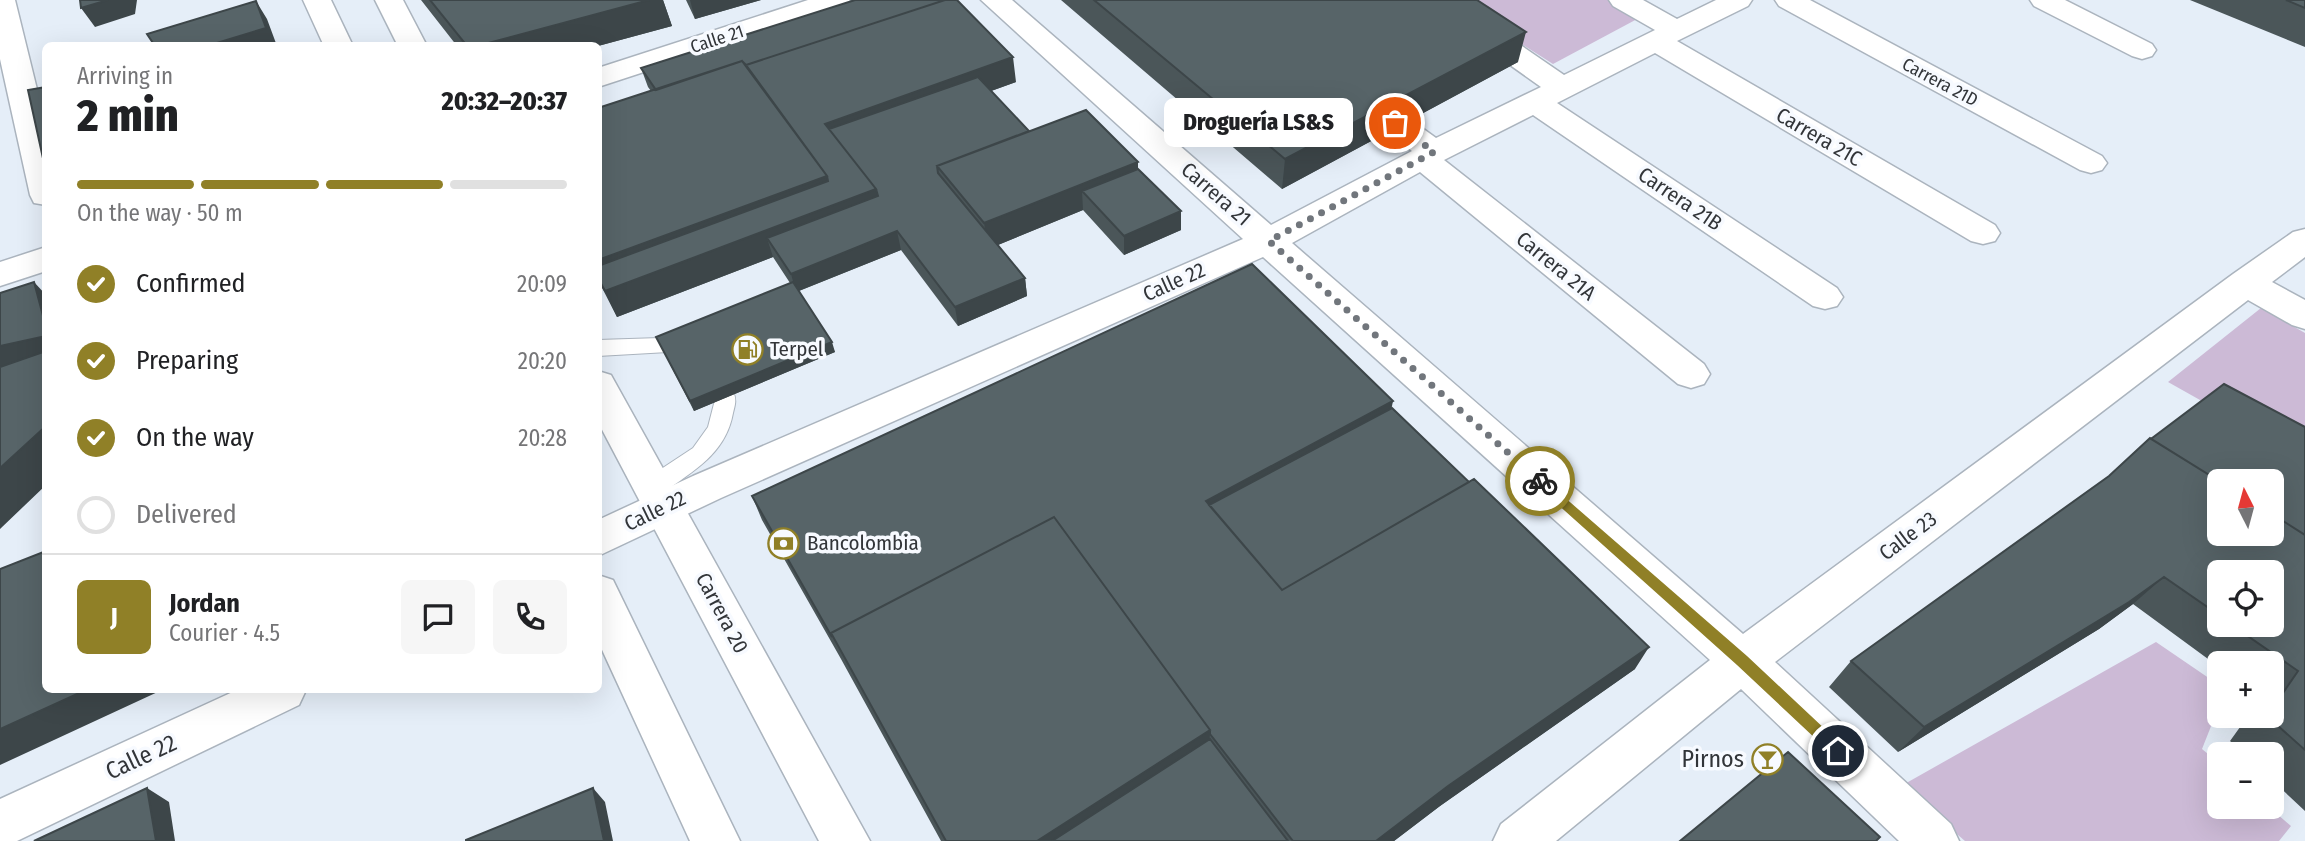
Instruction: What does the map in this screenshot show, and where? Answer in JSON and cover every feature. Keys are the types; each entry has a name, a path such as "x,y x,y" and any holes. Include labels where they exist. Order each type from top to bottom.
{"street":[{"path":"1,0 42,178"},
{"path":"317,0 338,42"},
{"path":"389,0 412,42"},
{"name":"Calle 21","path":"602,77 836,0"},
{"name":"Carrera 21","path":"995,0 1742,661 1934,841"},
{"name":"Carrera 21B","path":"1437,0 1548,95 1825,296"},
{"name":"Carrera 21C","path":"1623,0 1666,36 1983,233"},
{"name":"Calle 22","path":"602,536 659,496 1269,241 1428,155 1738,0"},
{"name":"Carrera 21D","path":"1789,0 2091,163"},
{"path":"2044,0 2142,50"},
{"name":"Carrera 21A","path":"1338,81 1691,374"},
{"name":"Calle 23","path":"1518,841 1742,661 2305,240"},
{"path":"0,274 42,260"},
{"path":"2245,283 2305,316"},
{"name":"Carrera 20","path":"602,392 845,841"},
{"path":"602,601 715,841"},
{"name":"Calle 22","path":"0,824 277,693"}],"lane":[{"path":"602,348 660,346"},
{"path":"659,496 701,454 719,429 724,398"}],"shaded area":[{"path":"1453,0 1608,0 1639,18 1553,64"},
{"path":"2261,308 2305,333 2305,459 2168,382"},
{"path":"2156,642 2207,677 2207,728 2210,728 2202,749 2207,753 2207,819 2283,819 2291,826 2279,841 1965,841 1901,786"}],"building":[{"path":"80,0 108,0 81,8"},
{"path":"430,0 649,0 492,42 464,42"},
{"path":"855,0 945,0 746,65 742,61 656,90 641,68"},
{"path":"945,0 957,0 1013,57 825,124 876,189 605,291 602,285 602,265 828,181 746,65"},
{"path":"1094,0 1477,0 1526,32 1285,159"},
{"path":"2286,0 2305,0 2305,8"},
{"path":"256,1 266,28 220,42 152,42 147,34"},
{"path":"742,61 827,176 602,259 602,107"},
{"path":"978,77 1029,131 937,166 938,173 1025,278 955,307 897,231 791,274 767,238 878,196 876,189 829,129"},
{"path":"42,88 42,154 28,90"},
{"path":"1086,110 1138,162 984,223 937,166"},
{"path":"1138,169 1181,211 1124,236 1082,191"},
{"path":"1252,264 1393,401 1206,501 1282,590 1474,479 1649,647 1448,786 1376,841 1293,841 1210,734 1210,730 1054,517 831,633 832,637 752,496"},
{"path":"34,282 42,312 42,337 0,346 0,293"},
{"name":"Terpel","path":"793,282 832,342 690,401 656,337"},
{"path":"42,352 42,430 0,468 0,367"},
{"path":"2224,384 2305,427 2305,535 2284,522 2284,469 2207,469 2207,474 2151,439"},
{"path":"1392,408 1469,482 1282,590 1209,505"},
{"path":"2150,438 2207,474 2207,546 2284,546 2284,522 2305,535 2305,750 2280,728 2284,728 2284,691 2298,671 2284,661 2284,651 2269,651 2249,637 2284,637 2284,560 2207,560 2207,607 2164,577 2129,602 1924,727 1851,661 2109,476"},
{"path":"1054,517 1210,730 1037,841 946,841 831,633"},
{"path":"42,553 42,693 79,693 0,729 0,569"},
{"path":"1210,739 1288,841 1052,841"},
{"path":"1788,752 1880,837 1876,841 1680,841"},
{"path":"147,788 156,841 34,841"},
{"path":"593,788 604,841 466,841 466,840"}],"way so far":[{"path":"1395,123 1434,152 1269,241 1540,481"}],"place":[{"name":"Droguería LS&S","path":"1395,123"},
{"name":"Terpel","path":"747,349"},
{"name":"Bancolombia","path":"784,543"},
{"name":"Pirnos","path":"1767,759"}],"route":[{"path":"1540,481 1742,661 1838,751"}]}
